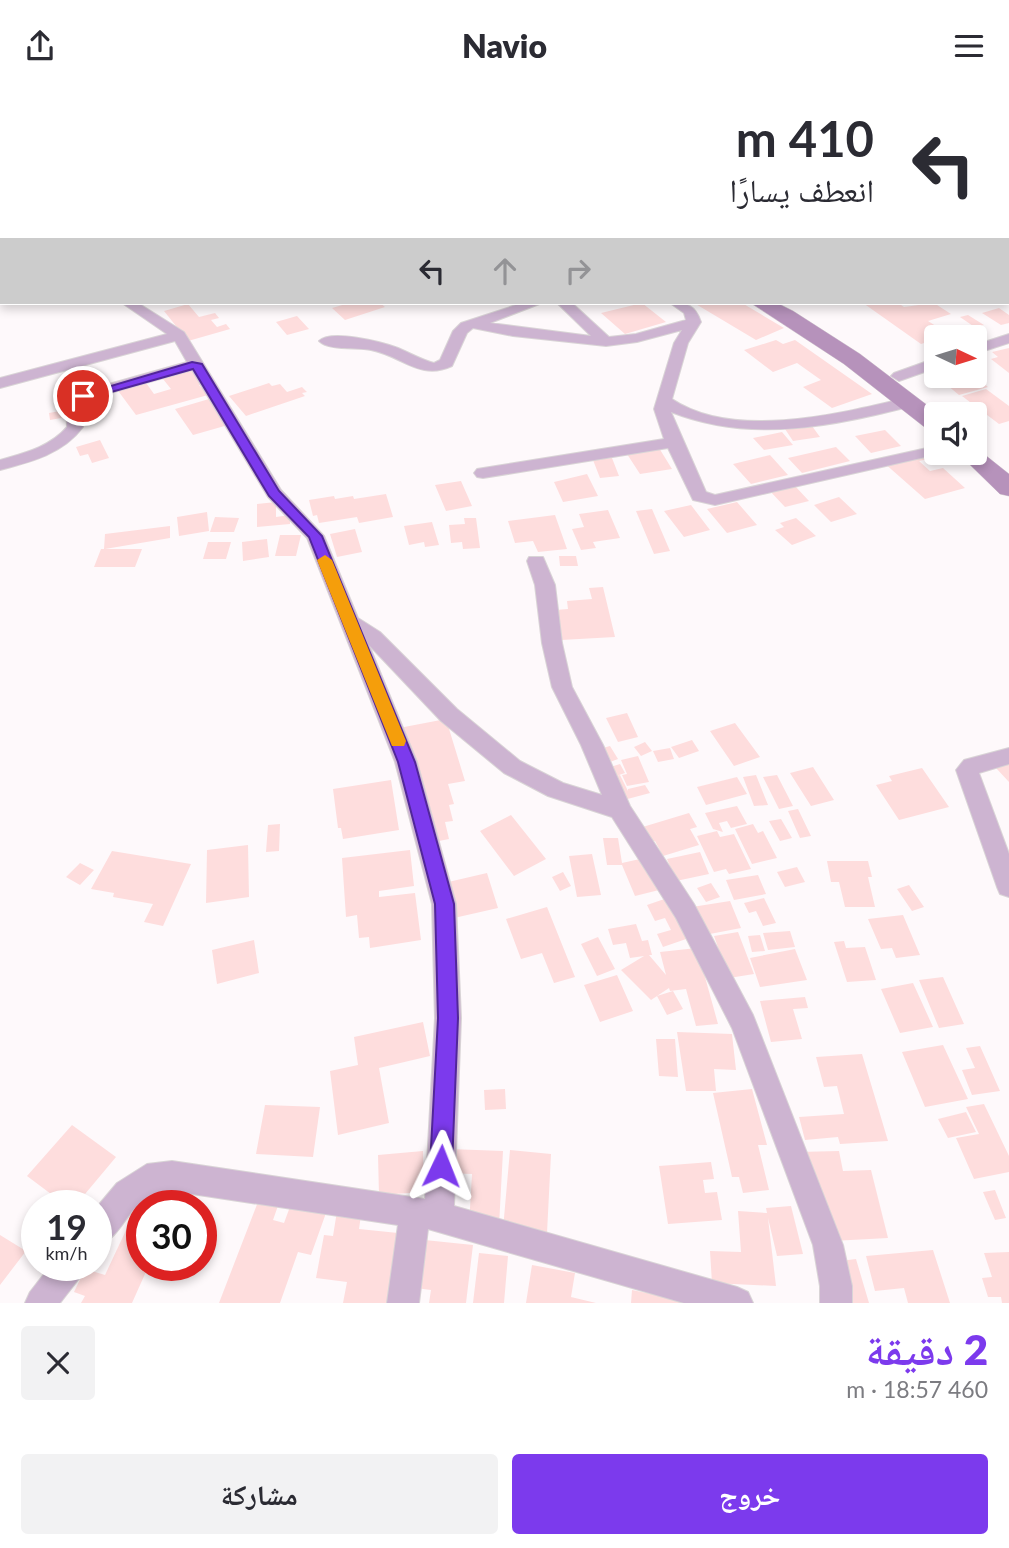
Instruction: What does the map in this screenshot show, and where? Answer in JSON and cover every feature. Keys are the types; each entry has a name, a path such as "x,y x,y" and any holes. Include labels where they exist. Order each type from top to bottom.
{"main road":[{"path":"766,305 805,327 924,414"},
{"path":"802,305 932,402"},
{"path":"987,446 1009,466"},
{"path":"983,465 1009,488"}],"street":[{"path":"132,305 179,335 274,493 315,536 406,762 444,904 448,1018 427,1214 403,1303"},
{"path":"326,341 372,343 428,368 436,368 447,363 460,331 472,324 529,305"},
{"path":"566,305 606,342"},
{"path":"680,305 690,311 694,322"},
{"path":"510,311 536,335"},
{"path":"472,324 536,335 606,342 637,338 694,322"},
{"path":"694,322 681,344 662,409 674,443 699,496 715,500 924,454"},
{"path":"0,383 179,335"},
{"path":"987,346 1009,338"},
{"path":"0,465 58,446 68,438 75,427 75,401 83,396 196,364"},
{"path":"899,376 924,367"},
{"path":"664,400 680,412 767,424 816,423 910,402"},
{"path":"483,473 674,443"},
{"path":"536,561 545,585 552,643 562,687 592,745 620,810 685,911 744,1024 828,1245 836,1286 836,1303"},
{"path":"350,622 373,636 450,715 512,767 556,790 620,810"},
{"path":"1009,756 972,766 967,770 1009,887"},
{"path":"112,1212 127,1193 147,1179 172,1176 427,1214 737,1303"},
{"path":"41,1303 58,1281"}],"building":[{"path":"189,305 199,317 215,313 219,318 211,320 217,327 226,324 230,329 188,341 164,311"},
{"path":"342,305 385,307 345,320 332,308"},
{"path":"645,305 666,322 625,334 601,313"},
{"path":"697,305 745,305 784,328 756,340"},
{"path":"866,305 937,305 951,314 928,321 934,325 924,325 924,343 921,344"},
{"path":"999,308 1009,315 1009,323 1001,325 982,313"},
{"path":"968,315 984,325 972,325 960,317"},
{"path":"297,316 309,329 287,335 276,322"},
{"path":"776,340 783,344 795,340 872,394 832,408 803,387 821,380 797,363 773,372 744,350"},
{"path":"1009,348 1009,373 991,359 998,357 992,352"},
{"path":"191,364 206,383 199,385 208,395 136,415 116,388 144,380 154,394 171,389 159,374"},
{"path":"269,383 272,386 280,384 287,392 302,387 307,392 302,393 305,396 246,416 229,396"},
{"path":"952,389 981,389 959,395"},
{"path":"986,389 1009,406 1009,421 999,424 987,415 987,402 970,402 962,396"},
{"path":"209,399 228,425 193,435 175,409"},
{"path":"65,410 67,417 50,420 49,413"},
{"path":"812,426 820,437 793,441 785,429"},
{"path":"885,430 901,446 871,453 855,436"},
{"path":"782,432 793,445 764,450 753,438"},
{"path":"100,440 109,458 92,463 88,454 80,456 76,447"},
{"path":"836,447 850,461 802,473 788,458"},
{"path":"659,448 672,469 640,474 627,454"},
{"path":"919,452 924,456 924,460 919,461 930,471 943,468 965,488 925,499 883,462"},
{"path":"770,455 788,475 751,484 733,464"},
{"path":"612,458 619,476 600,478 593,460"},
{"path":"587,474 598,496 563,502 554,482"},
{"path":"461,481 472,506 446,511 435,485"},
{"path":"795,486 809,501 785,507 768,489"},
{"path":"386,494 393,517 359,523 357,517 319,523 317,515 313,516 309,500 334,496 335,499 353,496 354,499"},
{"path":"839,497 857,514 831,522 814,505"},
{"path":"276,502 276,517 290,515 290,524 257,527 257,504"},
{"path":"737,502 757,525 727,533 707,509"},
{"path":"691,505 710,530 684,537 664,511"},
{"path":"652,509 670,551 654,554 636,511"},
{"path":"608,510 620,538 593,542 596,548 581,550 572,529 584,527 579,514"},
{"path":"207,512 209,531 179,536 177,517"},
{"path":"555,515 567,549 538,552 533,541 515,543 508,521"},
{"path":"215,517 239,518 234,532 210,532"},
{"path":"464,518 476,518 480,548 463,549 462,542 451,543 449,525 465,524"},
{"path":"796,518 816,536 792,545 775,530 784,527 780,523"},
{"path":"432,522 439,545 425,547 424,542 409,545 404,526"},
{"path":"170,526 170,538 105,549 142,549 135,567 94,567 101,549 104,549 105,534"},
{"path":"355,529 362,552 337,557 330,534"},
{"path":"280,535 301,535 296,556 275,556"},
{"path":"267,539 269,557 243,561 242,542"},
{"path":"208,542 231,542 226,559 203,559"},
{"path":"559,556 576,556 578,566 560,566"},
{"path":"603,587 615,637 561,640 556,610 568,609 567,601 592,599 589,588"},
{"path":"627,713 638,737 618,742 606,718"},
{"path":"446,719 465,781 448,784 454,804 449,805 453,821 445,822 449,839 429,843 399,728"},
{"path":"735,723 760,757 734,766 710,731"},
{"path":"692,740 699,751 679,758 671,747"},
{"path":"645,742 652,751 641,756 634,747"},
{"path":"610,746 618,759 602,765 603,748"},
{"path":"670,748 674,759 658,762 653,751"},
{"path":"638,756 649,782 627,786 622,775 627,774 621,760"},
{"path":"1009,763 1009,782 996,768"},
{"path":"620,764 625,773 616,776 620,775 628,791 645,785 650,793 620,801 604,769"},
{"path":"813,767 834,800 811,806 790,773"},
{"path":"922,768 949,807 899,820 876,785 892,781 889,776"},
{"path":"756,775 768,805 754,806 743,777"},
{"path":"777,775 793,806 779,809 763,777"},
{"path":"737,777 747,794 706,805 697,787"},
{"path":"391,780 399,830 343,839 341,828 338,828 333,789"},
{"path":"737,806 747,824 731,828 727,821 719,823 723,832 713,829 705,813"},
{"path":"798,809 811,836 800,838 788,811"},
{"path":"689,813 697,827 690,829 699,845 663,856 655,841 645,844 636,829"},
{"path":"511,815 546,859 514,876 480,831"},
{"path":"781,819 792,838 780,841 769,821"},
{"path":"280,824 279,851 266,852 268,825"},
{"path":"753,824 758,833 763,831 777,858 752,864 735,829"},
{"path":"717,831 720,837 734,834 751,869 729,874 726,869 714,872 697,836"},
{"path":"603,838 618,838 622,863 649,857 663,889 635,896 622,865 607,865"},
{"path":"248,845 249,897 206,903 207,850"},
{"path":"410,850 414,886 379,891 379,897 415,893 421,940 370,948 369,937 359,938 357,915 346,917 342,858"},
{"path":"112,851 191,864 163,926 144,922 153,904 113,897 114,893 91,889"},
{"path":"700,852 709,874 676,881 667,859"},
{"path":"592,854 601,895 577,897 569,856"},
{"path":"827,861 868,861 872,877 868,877 875,907 845,907 839,882 831,882"},
{"path":"80,863 94,870 80,885 66,877"},
{"path":"797,867 805,882 785,887 777,872"},
{"path":"563,872 571,886 560,891 552,877"},
{"path":"487,873 498,908 454,918 444,883"},
{"path":"758,875 766,894 734,900 726,880"},
{"path":"711,883 720,897 706,902 697,888"},
{"path":"909,885 924,907 912,911 897,889"},
{"path":"682,893 692,907 730,901 741,928 689,938 663,947 657,934 671,930 665,918 655,921 647,905"},
{"path":"764,898 776,923 763,926 756,911 749,913 744,903"},
{"path":"547,907 575,977 554,983 542,953 521,959 506,919"},
{"path":"903,915 920,955 896,958 892,948 881,949 868,919"},
{"path":"636,924 642,941 648,940 652,955 649,955 666,975 660,952 697,948 718,1024 696,1026 686,989 670,991 669,988 651,1000 621,970 644,956 630,958 626,943 613,945 608,929"},
{"path":"790,931 795,947 768,950 763,933"},
{"path":"738,932 754,974 729,978 714,936"},
{"path":"760,935 765,951 752,952 748,936"},
{"path":"598,937 615,969 597,976 581,944"},
{"path":"254,940 259,973 217,984 212,950"},
{"path":"844,941 846,948 865,947 876,980 847,982 834,942"},
{"path":"795,949 807,980 760,987 750,958"},
{"path":"617,975 633,1011 600,1022 584,985"},
{"path":"943,977 964,1024 939,1028 919,980"},
{"path":"913,983 933,1027 900,1033 881,989"},
{"path":"673,991 683,1009 667,1015 657,996"},
{"path":"805,997 808,1008 793,1009 802,1039 771,1042 760,1001"},
{"path":"423,1022 430,1056 379,1068 389,1123 338,1135 330,1071 358,1065 354,1037"},
{"path":"677,1032 732,1034 736,1070 714,1069 716,1091 686,1091"},
{"path":"656,1039 675,1039 678,1077 659,1076"},
{"path":"943,1045 968,1099 925,1107 902,1052"},
{"path":"980,1046 1000,1091 972,1095 962,1070 975,1068 966,1048"},
{"path":"862,1054 888,1141 840,1144 838,1137 805,1140 799,1117 844,1114 837,1086 824,1087 816,1057"},
{"path":"505,1089 506,1109 485,1110 484,1090"},
{"path":"752,1089 767,1145 758,1145 769,1190 743,1193 739,1177 732,1177 713,1093"},
{"path":"984,1104 1009,1156 1009,1172 974,1179 956,1138 979,1134 966,1107"},
{"path":"265,1105 320,1107 313,1157 256,1154"},
{"path":"966,1112 976,1132 948,1138 938,1119"},
{"path":"72,1125 116,1157 88,1190 46,1190 27,1176"},
{"path":"450,1149 503,1151 499,1226 469,1225 472,1174 448,1173"},
{"path":"510,1150 551,1154 547,1233 503,1229"},
{"path":"423,1151 424,1192 379,1195 378,1155"},
{"path":"839,1151 843,1171 871,1170 888,1238 832,1241 798,1152"},
{"path":"711,1162 714,1179 703,1180 705,1193 717,1192 722,1220 668,1224 659,1166"},
{"path":"150,1179 183,1188 182,1190 145,1190"},
{"path":"995,1190 1006,1218 995,1220 983,1192"},
{"path":"261,1194 280,1200 273,1220 284,1223 291,1204 326,1213 311,1255 298,1252 280,1303 219,1303"},
{"path":"338,1205 362,1208 359,1229 398,1233 388,1303 343,1303 347,1282 316,1278 324,1235 333,1236"},
{"path":"791,1206 803,1254 777,1256 768,1218 776,1286 712,1283 710,1251 741,1252 738,1211 767,1213 766,1208"},
{"path":"126,1230 126,1281 142,1281 132,1303 81,1303 85,1296 74,1292 79,1281 112,1281 112,1260"},
{"path":"0,1235 21,1248 21,1258 0,1285"},
{"path":"415,1239 473,1245 466,1303 429,1303 431,1290 408,1287"},
{"path":"933,1250 950,1303 908,1303 904,1288 875,1291 866,1256"},
{"path":"1009,1252 1009,1303 1002,1303 1001,1297 988,1297 982,1278 992,1277 984,1253"},
{"path":"479,1253 508,1256 504,1303 473,1303"},
{"path":"856,1259 869,1303 851,1303 840,1261"},
{"path":"532,1265 575,1273 571,1297 596,1303 526,1303"},
{"path":"632,1290 691,1302 691,1303 631,1303"}],"slow traffic":[{"path":"325,560 398,741"}],"route":[{"path":"83,396 196,364 274,493 315,536 406,762 444,904 448,1018 441,1166"}]}
